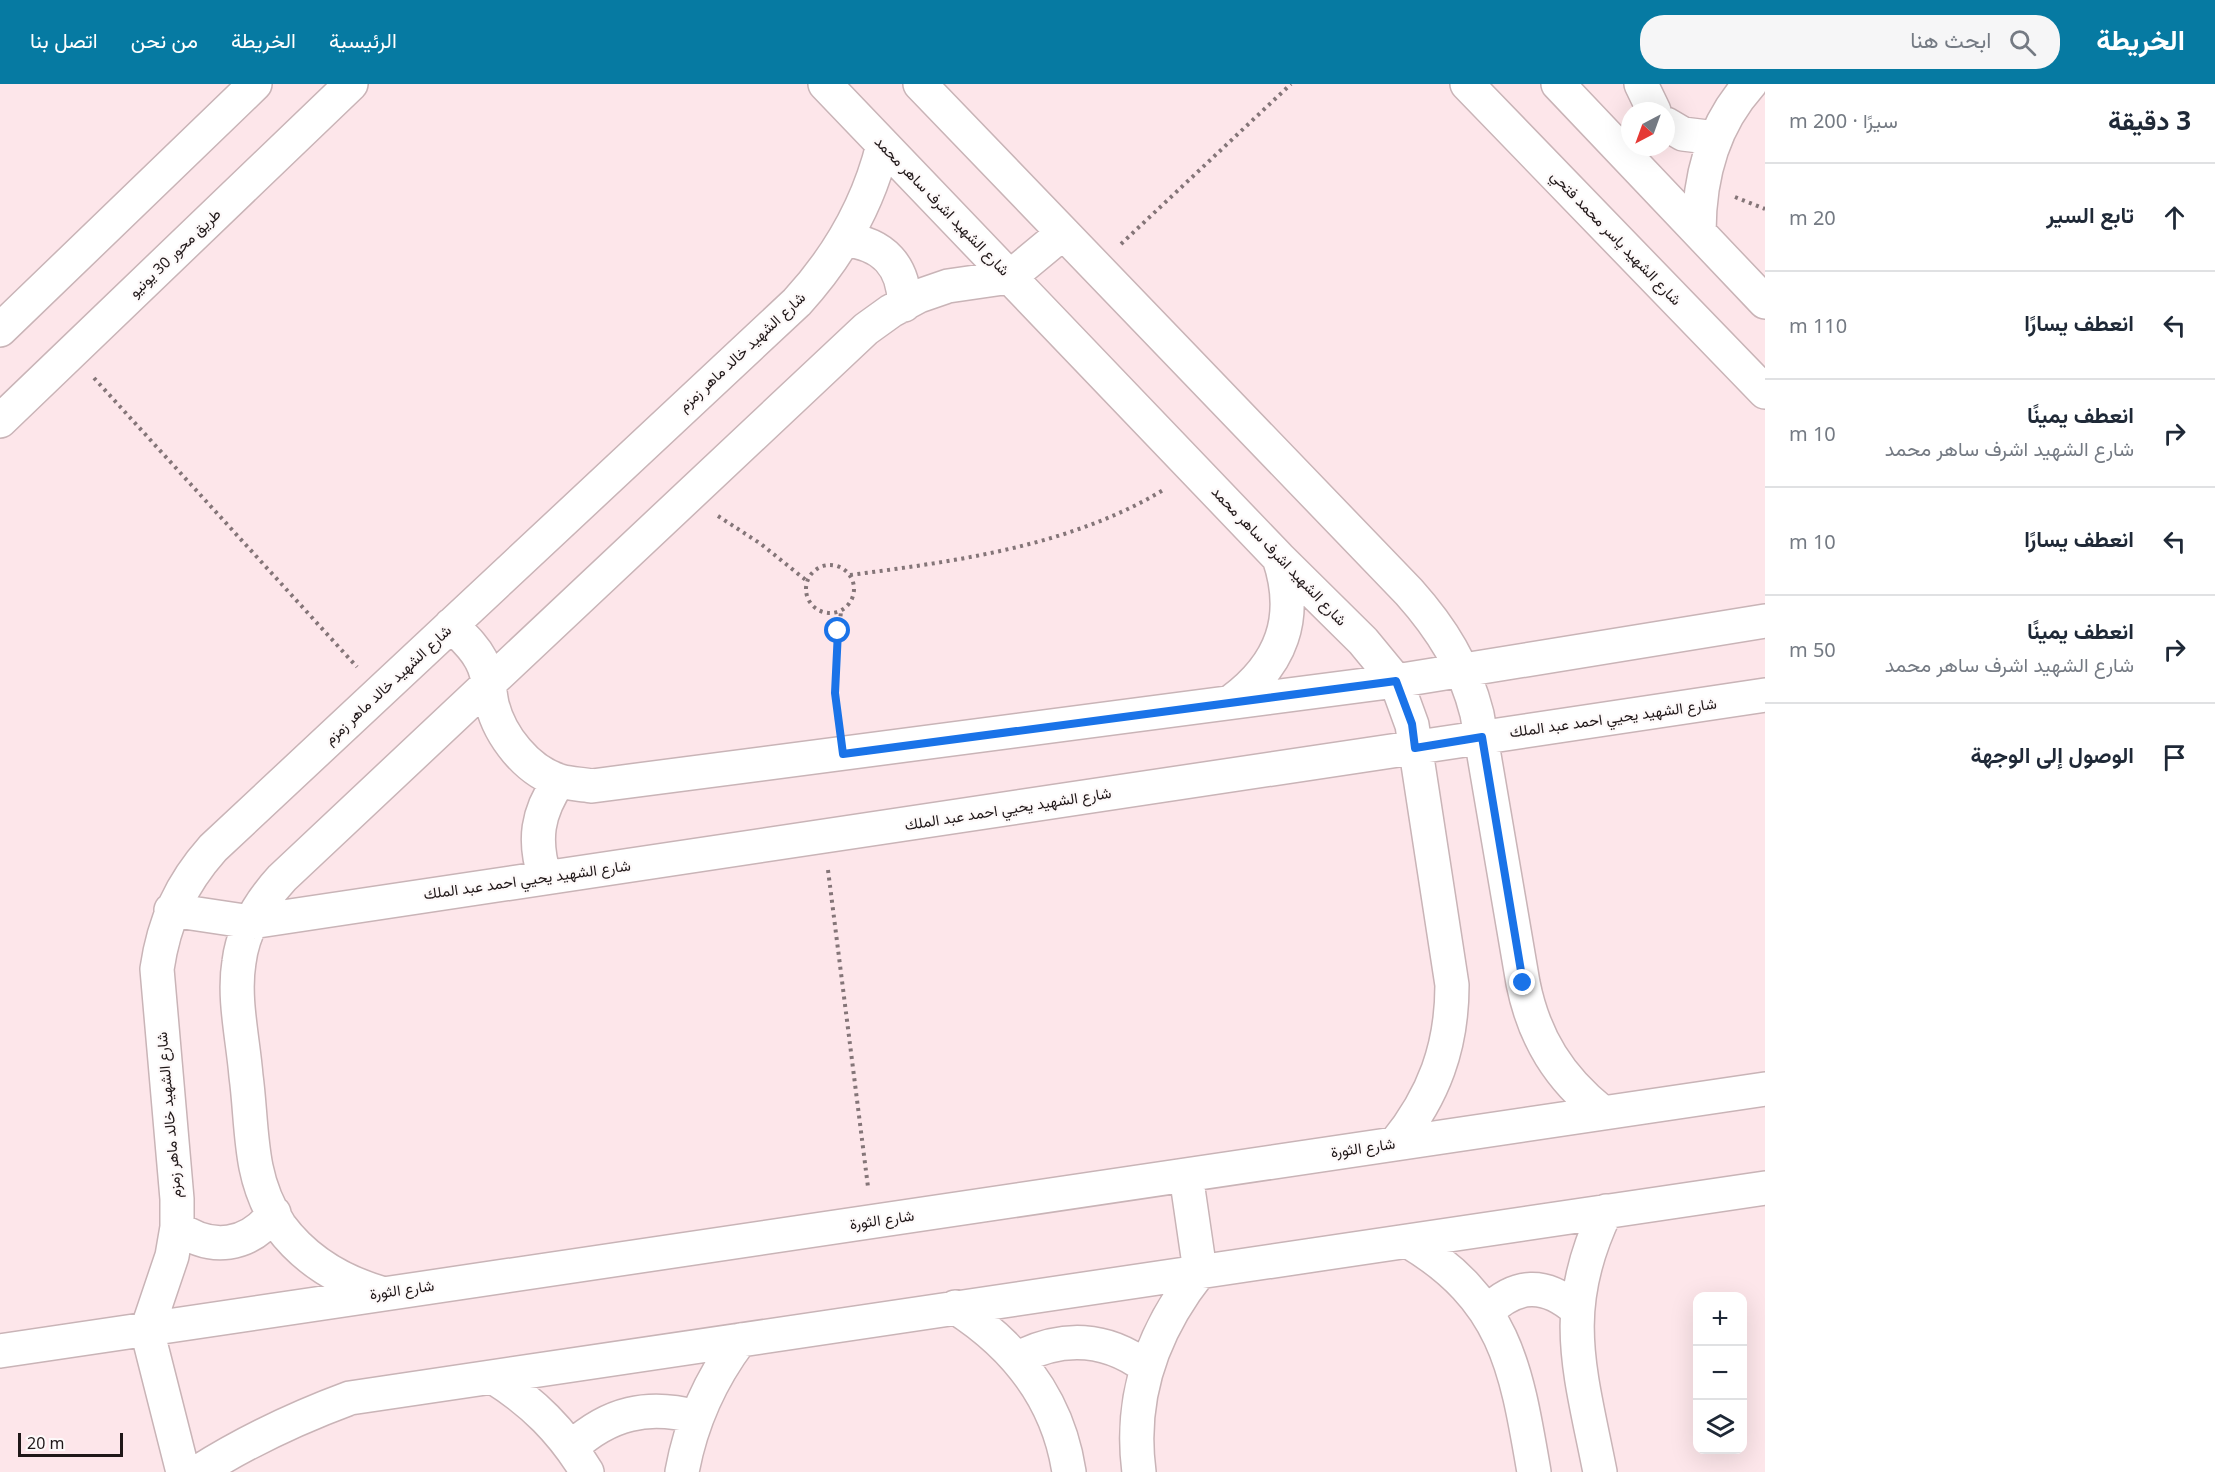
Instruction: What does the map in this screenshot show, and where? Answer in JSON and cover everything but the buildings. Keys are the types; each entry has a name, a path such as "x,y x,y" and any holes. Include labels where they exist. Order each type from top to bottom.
{"street":[{"path":"0,330 255,84"},
{"name":"طريق محور 30 يونيو","path":"0,421 351,84"},
{"name":"شارع الشهيد اشرف ساهر محمد","path":"825,84 1279,558 1380,659 1396,681 1412,724 1452,985 1452,1010 1450,1035 1436,1082 1424,1104 1395,1144"},
{"path":"920,84 1409,592 1439,629 1463,670 1472,692 1531,1016 1555,1066 1569,1084 1603,1113"},
{"name":"شارع الشهيد ياسر محمد فتحي","path":"1467,84 1765,392"},
{"path":"1558,84 1765,302"},
{"path":"1641,84 1650,102"},
{"path":"1699,232 1701,187 1716,138 1727,116 1750,84"},
{"path":"1675,129 1699,138 1716,138"},
{"name":"شارع الشهيد خالد ماهر زمزم","path":"147,1330 172,1256 177,1227 177,1199 158,969 161,942 171,910 195,868 213,848 817,280 845,240 865,202 883,145"},
{"path":"382,1293 352,1284 324,1269 300,1249 274,1213 265,1196 256,1166 237,981 241,951 250,922 264,898 282,878 866,329 904,305 948,286 1010,277 1063,233"},
{"path":"845,240 859,241 885,253 901,276 904,305"},
{"path":"1232,701 1259,678 1278,649 1286,627 1287,580 1279,558"},
{"path":"451,625 468,641 482,660 490,682 492,704 510,743 524,759 559,781 592,786 622,784 1232,701 1396,681 1765,621"},
{"name":"شارع الشهيد يحيي احمد عبد الملك","path":"171,910 250,922 1765,695"},
{"path":"545,878 538,848 539,817 547,797 559,781"},
{"name":"شارع الثورة","path":"0,1351 1765,1089"},
{"path":"1139,1472 1136,1422 1146,1367 1168,1316 1200,1271 1186,1175"},
{"path":"198,1472 231,1450 289,1421 350,1398 1765,1188"},
{"path":"1600,1472 1580,1372 1576,1344 1576,1309 1585,1262 1606,1211"},
{"path":"177,1227 201,1241 229,1243 255,1233 274,1213"},
{"path":"1408,1240 1452,1271 1487,1312 1501,1336 1519,1387 1534,1472"},
{"path":"1487,1312 1499,1300 1514,1292 1531,1289 1548,1291 1564,1298 1576,1309"},
{"path":"955,1307 999,1339 1018,1359 1049,1403 1059,1428 1069,1472"},
{"path":"147,1330 183,1472"},
{"path":"682,1472 696,1417 722,1364 740,1340"},
{"path":"1018,1359 1036,1349 1074,1341 1113,1347 1146,1367"},
{"path":"493,1377 523,1396 549,1420 579,1460"},
{"path":"579,1460 588,1432 608,1420 652,1409 674,1411 696,1417"}],"path":[{"path":"1096,267 1291,84"},
{"path":"71,353 380,692"},
{"path":"850,575 966,557 1049,539 1125,511 1195,470"},
{"path":"685,499 753,538 807,581"},
{"path":"841,611 823,612 814,607 806,590 811,573 827,565 844,569 854,583 853,599 841,611 836,652 835,693 843,754"},
{"path":"824,836 872,1221"}],"route":[{"path":"838,631 835,693 843,754 1396,681 1412,724 1415,748 1482,737 1523,983"}]}
